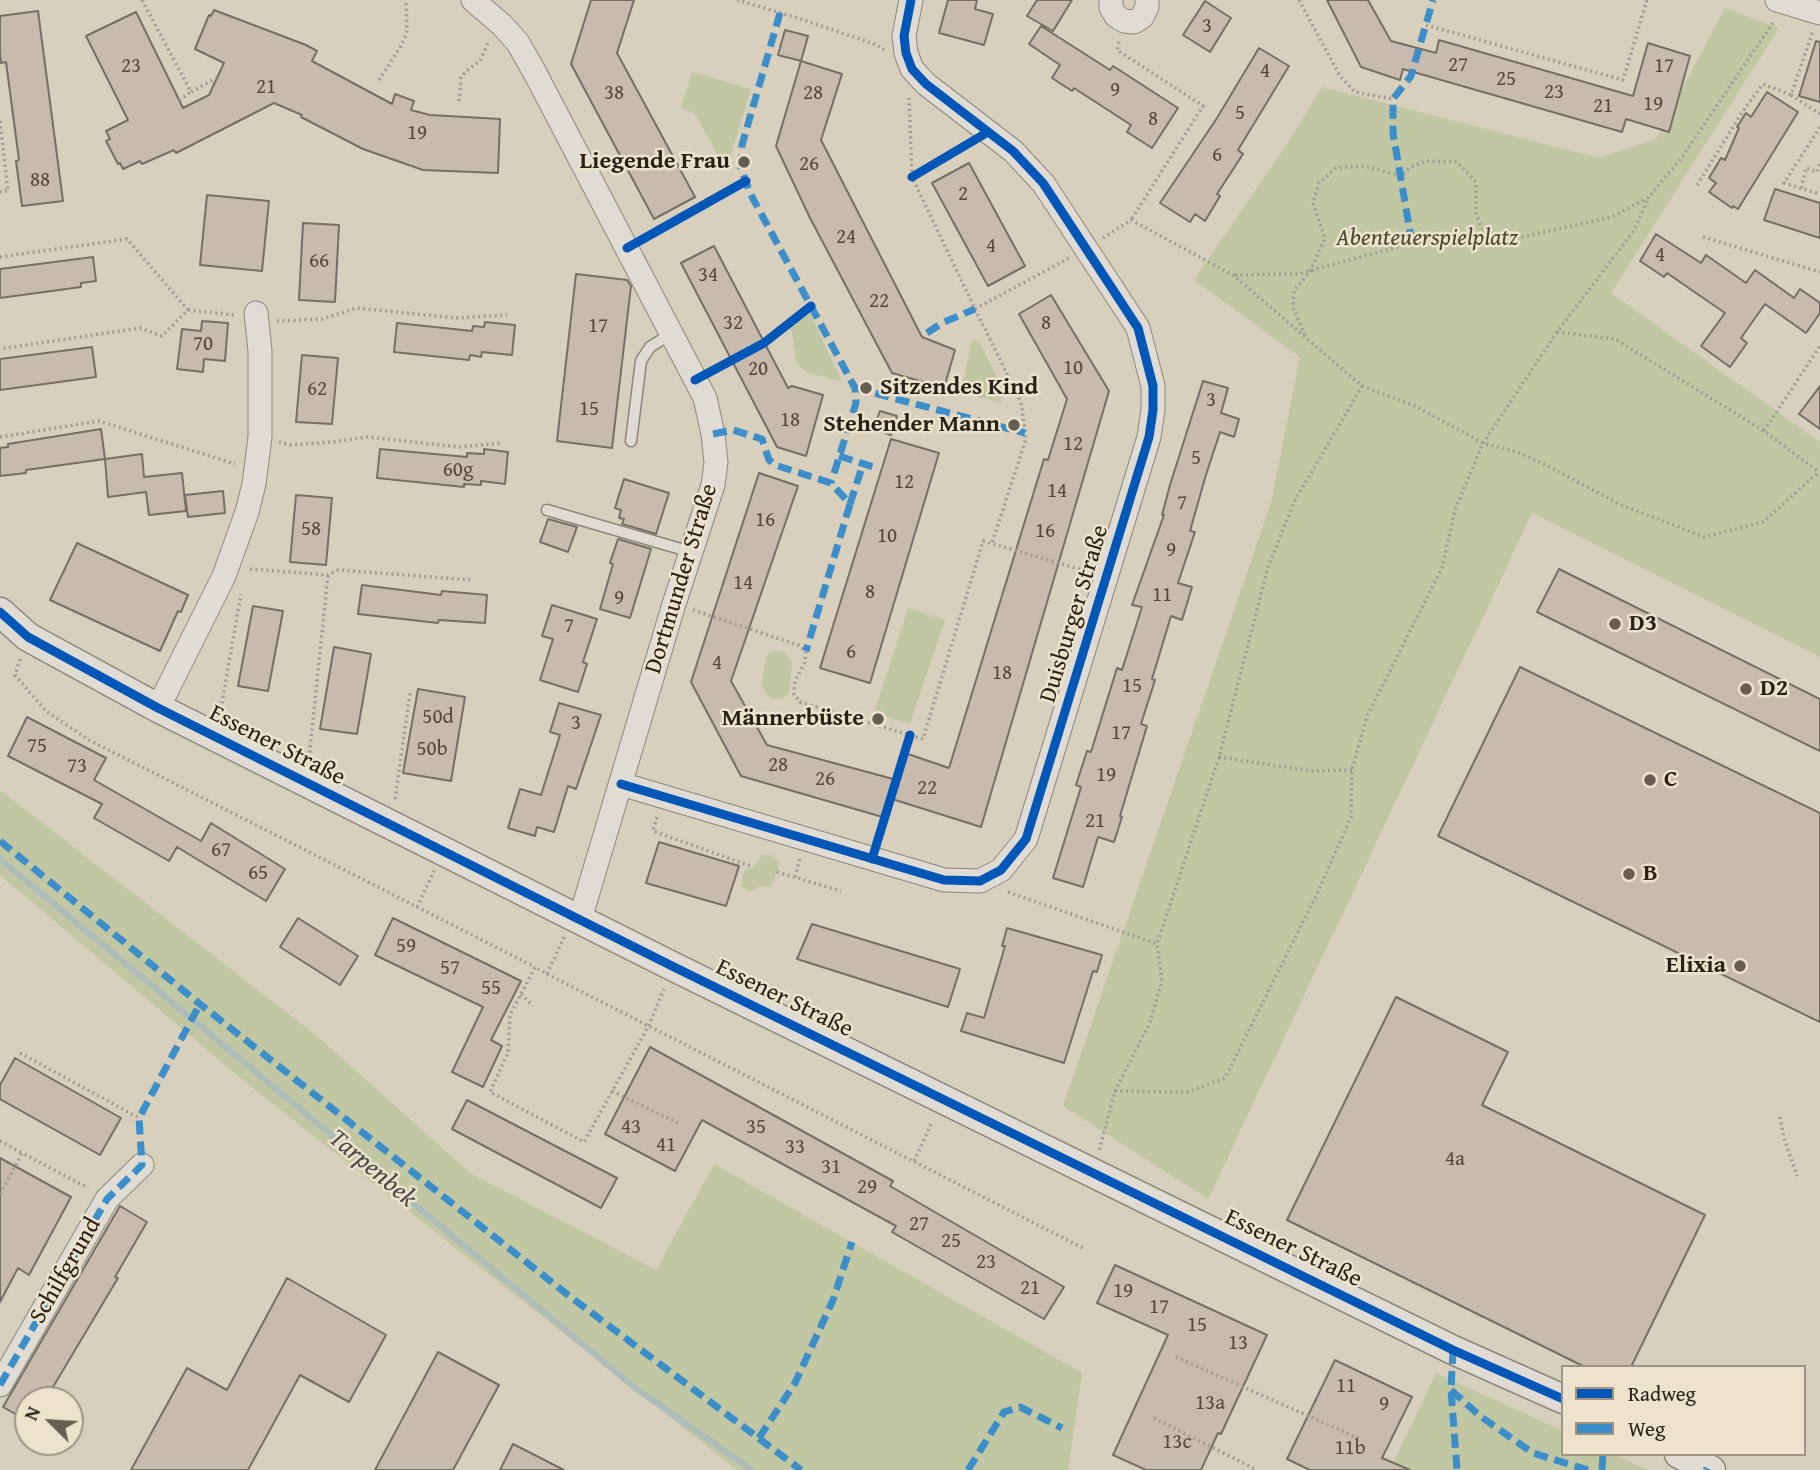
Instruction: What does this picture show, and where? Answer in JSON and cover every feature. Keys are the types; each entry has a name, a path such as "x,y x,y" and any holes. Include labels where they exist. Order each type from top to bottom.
{"street":[{"name":"Dortmunder Straße","path":"473,0 518,43 535,73 705,398 713,434 716,462 713,485 577,918"},
{"path":"909,61 904,36 911,0"},
{"path":"1111,0 1111,8 1116,16 1124,21 1134,22 1142,17 1147,0"},
{"path":"1782,1 1818,19"},
{"name":"Duisburger Straße","path":"909,61 926,84 1013,151 1043,183 1138,328 1153,386 1149,437 1026,839 1001,870 980,881"},
{"path":"158,708 236,568 256,471 260,437 260,365 256,317"},
{"name":"Essener Straße","path":"0,612 28,637 158,708 674,967 1453,1350 1561,1398"},
{"path":"621,784 944,880 962,883 980,881"},
{"name":"Schilfgrund","path":"0,1385 107,1199 142,1165"},
{"path":"1683,1456 1711,1470"}],"lane":[{"path":"631,441 641,360 650,347 671,334"},
{"path":"547,510 691,552"}],"path":[{"path":"142,0 191,92"},
{"path":"379,80 407,33 406,0"},
{"path":"737,0 877,45 909,61 912,177 1021,402 1026,439 992,543"},
{"path":"1299,0 1340,76 1355,92 1393,99"},
{"path":"1426,25 1623,80 1647,0"},
{"path":"1115,1091 1187,1092 1225,1078 1317,894 1351,817 1352,770 1367,716 1441,568 1455,510 1483,443 1557,332 1633,232 1649,197 1682,157 1782,1"},
{"path":"1791,95 1818,19"},
{"path":"975,309 1086,249 1131,220 1203,106 1117,50 1124,21"},
{"path":"458,101 461,78 480,61 493,33 502,25"},
{"path":"179,100 216,78"},
{"path":"1697,185 1763,84 1791,95 1820,114"},
{"path":"0,121 8,191 0,192"},
{"path":"1820,127 1784,183 1820,194"},
{"path":"1306,337 1293,307 1294,291 1310,271 1325,238 1313,203 1319,183 1336,168 1364,166 1401,176 1411,167 1426,161 1457,162 1476,181 1476,213 1481,226 1496,243"},
{"path":"1801,188 1806,168 1817,172 1820,162"},
{"path":"1233,275 1298,274 1412,243 1496,243 1612,217 1649,197"},
{"path":"1131,220 1233,275 1362,386 1415,407 1483,443 1527,456 1619,504 1704,537 1763,522 1819,472 1764,430 1615,339 1557,332"},
{"path":"1703,237 1820,272"},
{"path":"0,257 127,239 188,310 256,317 323,319 357,308 456,318 507,315"},
{"path":"0,349 140,328 162,336 188,310"},
{"path":"1764,430 1820,346"},
{"path":"1093,1172 1115,1091 1150,1022 1163,981 1157,944 1219,757 1268,567 1294,502 1362,386"},
{"path":"0,437 99,421 256,471"},
{"path":"260,437 290,445 367,437 459,447 503,443"},
{"path":"674,604 798,645 806,651 805,662 795,681 794,694 800,702 923,738 983,541 1106,577"},
{"path":"216,737 236,568 328,575 338,570 473,580"},
{"path":"307,782 328,575"},
{"path":"28,637 15,675 46,711 89,740 1083,1248"},
{"path":"391,824 410,693"},
{"path":"1219,757 1312,771 1352,770"},
{"path":"659,811 653,831 753,867"},
{"path":"417,907 444,851"},
{"path":"777,872 841,891"},
{"path":"980,881 1157,944"},
{"path":"547,974 577,918"},
{"path":"535,967 510,1014 508,1054 490,1092 584,1142 649,1025 674,967"},
{"path":"521,994 533,1006"},
{"path":"20,1052 139,1118"},
{"path":"612,1091 680,1124"},
{"path":"914,1161 944,1099"},
{"path":"1780,1117 1797,1176"},
{"path":"0,1141 107,1199"},
{"path":"0,1194 22,1153"},
{"path":"1176,1357 1360,1439"},
{"path":"1154,1418 1257,1470"}],"green space":[{"name":"Abenteuerspielplatz","path":"1725,8 1779,28 1611,293 1820,442 1820,657 1532,513 1208,1199 1063,1106 1271,503 1300,357 1194,280 1289,141 1322,87 1599,158 1656,139"},
{"path":"692,72 751,89 730,158 721,161 695,114 681,108"},
{"path":"810,313 842,382 809,373 796,361 792,332 788,326"},
{"path":"972,340 979,342 1001,384 1001,403 961,392"},
{"path":"908,608 945,620 910,724 874,713"},
{"path":"770,652 785,652 792,663 789,693 783,698 775,699 770,698 764,691 762,683 766,657"},
{"path":"0,790 317,1036 470,1173 656,1270 714,1164 1082,1373 1068,1470 737,1470 244,1081 0,875"},
{"path":"763,855 772,855 779,862 777,872 771,887 761,886 750,892 741,886 744,871 753,867"},
{"path":"1436,1373 1561,1430 1561,1456 1617,1456 1647,1470 1390,1470"}],"building":[{"path":"591,0 634,0 617,53 695,197 654,219 571,64"},
{"path":"948,0 977,0 975,9 993,14 984,45 939,33"},
{"path":"1037,0 1072,0 1053,31 1027,16"},
{"path":"1327,0 1368,0 1391,41 1436,53 1439,40 1633,96 1648,43 1690,56 1669,132 1626,119 1622,132 1403,69 1400,80 1361,67"},
{"path":"1205,1 1231,18 1210,52 1183,35"},
{"path":"214,10 306,45 317,51 312,61 392,104 395,94 414,101 411,110 430,115 500,119 498,173 423,170 363,149 301,117 302,115 274,103 176,153 174,150 123,169 106,141 110,139 106,131 128,120 86,36 136,12 183,108 209,95 224,63 195,49 209,15 211,16"},
{"path":"38,11 63,201 22,206 6,62 1,63 0,16"},
{"path":"1041,26 1110,70 1113,66 1178,108 1152,148 1127,132 1131,125 1074,88 1072,91 1052,78 1060,65 1029,44"},
{"path":"785,30 808,36 801,61 778,55"},
{"path":"1816,41 1820,42 1820,102 1799,96"},
{"path":"1259,48 1289,66 1238,150 1243,154 1217,194 1220,196 1205,221 1195,214 1190,222 1160,203 1217,118"},
{"path":"801,61 842,74 821,140 922,337 955,350 944,388 892,373 810,218 776,146"},
{"path":"1767,92 1798,112 1738,209 1733,206 1732,208 1709,192 1716,183 1709,178 1721,158 1725,160 1739,128 1737,127 1746,113 1751,117"},
{"path":"969,163 1025,266 988,286 932,183"},
{"path":"1775,189 1820,203 1820,238 1764,220"},
{"path":"207,195 269,201 262,271 200,265"},
{"path":"303,223 339,225 335,302 299,300"},
{"path":"1656,234 1701,263 1706,255 1746,283 1755,270 1794,298 1800,289 1820,303 1820,313 1806,333 1765,304 1741,338 1747,343 1730,367 1701,346 1725,313 1667,273 1664,277 1640,261"},
{"path":"714,246 788,388 792,386 823,395 806,456 777,447 681,263"},
{"path":"93,257 96,281 81,283 81,287 0,298 0,269"},
{"path":"576,274 627,280 631,286 612,448 557,441"},
{"path":"1051,295 1109,391 981,827 892,799 886,818 741,776 691,682 759,473 798,486 731,681 767,745 897,780 905,753 949,768 1044,459 1048,460 1067,399 1019,314"},
{"path":"202,321 228,323 225,361 204,359 203,372 177,369 182,329 201,331"},
{"path":"485,322 515,325 512,355 482,352 481,357 470,355 469,360 394,352 397,323 472,331 473,326 484,327"},
{"path":"92,347 96,377 0,390 0,359"},
{"path":"302,355 338,358 332,424 296,422"},
{"path":"1203,381 1228,388 1221,413 1239,419 1234,437 1220,432 1205,478 1190,531 1195,532 1178,583 1192,587 1182,620 1171,616 1141,724 1147,726 1114,842 1098,837 1083,887 1053,878 1081,787 1076,785 1087,751 1091,752 1117,668 1122,670 1142,607 1132,605 1164,515 1170,485"},
{"path":"1820,386 1820,429 1799,414"},
{"path":"880,411 897,416 891,435 873,429"},
{"path":"101,429 105,459 0,476 0,448 8,447 8,444"},
{"path":"891,439 939,453 870,683 820,668"},
{"path":"380,449 467,457 467,453 484,454 484,449 508,452 505,484 481,481 481,485 464,484 464,487 377,478"},
{"path":"142,454 144,477 182,473 186,511 149,515 146,492 108,497 105,459"},
{"path":"624,479 669,493 656,534 622,524 624,519 619,518 621,510 615,508"},
{"path":"223,491 225,513 188,517 185,495"},
{"path":"296,495 332,498 326,565 290,562"},
{"path":"548,519 577,527 568,552 540,542"},
{"path":"618,539 651,549 630,618 600,609"},
{"path":"77,543 188,595 160,651 50,600"},
{"path":"1559,569 1820,699 1820,751 1537,612"},
{"path":"362,585 441,595 442,591 487,595 485,623 439,620 438,623 358,614"},
{"path":"552,605 597,619 583,662 587,664 578,692 540,680 553,639 542,636"},
{"path":"253,606 283,611 268,691 238,686"},
{"path":"334,647 371,654 357,734 320,729"},
{"path":"1520,667 1820,813 1820,1022 1438,836"},
{"path":"418,689 465,697 451,781 403,773"},
{"path":"559,703 601,715 576,789 568,786 554,832 537,827 535,836 508,828 520,789 541,795 560,735 550,732"},
{"path":"27,717 106,758 94,780 201,841 211,823 285,869 266,901 177,847 169,861 94,818 102,804 8,756"},
{"path":"659,842 739,866 726,906 646,883"},
{"path":"298,918 358,956 340,985 280,947"},
{"path":"393,918 521,981 491,1040 502,1046 483,1087 452,1072 483,1007 375,955"},
{"path":"812,924 960,969 948,1007 797,959"},
{"path":"1007,928 1102,955 1097,972 1093,971 1064,1063 961,1031 967,1013 984,1018 1005,946 1002,946"},
{"path":"1396,997 1508,1052 1482,1105 1705,1215 1632,1365 1581,1365 1287,1220"},
{"path":"650,1047 893,1181 890,1186 1064,1287 1044,1319 892,1232 896,1226 702,1120 675,1171 605,1134"},
{"path":"15,1058 121,1118 100,1155 0,1099 0,1085"},
{"path":"467,1100 617,1178 601,1208 452,1129"},
{"path":"0,1158 71,1197 29,1275 18,1268 0,1302"},
{"path":"120,1206 147,1222 115,1277 118,1278 54,1386 15,1386"},
{"path":"1115,1265 1267,1335 1221,1434 1218,1433 1201,1470 1146,1470 1113,1455 1168,1335 1097,1303"},
{"path":"287,1278 386,1335 349,1402 300,1375 248,1470 131,1470 187,1368 227,1390"},
{"path":"438,1352 499,1385 453,1470 375,1470"},
{"path":"1335,1360 1412,1397 1382,1458 1410,1470 1310,1470 1287,1459"},
{"path":"14,1388 14,1413 3,1407"},
{"path":"513,1444 564,1470 500,1470"}],"waterway":[{"name":"Tarpenbek","path":"0,859 634,1387 752,1470"}],"marked path":[{"path":"1412,243 1393,133 1393,99 1411,76 1433,0"},
{"path":"780,13 742,145 741,168 750,193 855,388 856,403 831,483"},
{"path":"927,333 942,323 975,309"},
{"path":"855,388 1025,433"},
{"path":"713,434 733,430 762,439 769,460 775,465 831,483 850,504 806,651"},
{"path":"839,456 877,468"},
{"path":"850,504 863,464"},
{"path":"0,841 195,1000 568,1295 801,1470"},
{"path":"0,1385 107,1199 142,1165 139,1118 200,1004"},
{"path":"759,1438 795,1383 833,1300 852,1242"},
{"path":"1453,1350 1451,1390 1457,1470"},
{"path":"1451,1390 1480,1416 1533,1453 1588,1470"},
{"path":"968,1470 1004,1412 1020,1407 1062,1428"},
{"path":"1602,1470 1603,1456"}],"cycle path":[{"path":"621,784 944,880 980,881 1001,870 1026,839 1149,437 1153,386 1138,328 1043,183 1013,151 926,84 912,69 904,36 911,0"},
{"path":"912,177 988,132"},
{"path":"627,248 746,181"},
{"path":"695,380 764,343 811,306"},
{"path":"0,612 28,637 158,708 674,967 1453,1350 1561,1398"},
{"path":"872,859 910,735"}],"place":[{"name":"Liegende Frau","path":"744,162"},
{"name":"Sitzendes Kind","path":"866,388"},
{"name":"Stehender Mann","path":"1014,425"},
{"name":"D3","path":"1615,624"},
{"name":"D2","path":"1746,689"},
{"name":"Männerbüste","path":"878,719"},
{"name":"C","path":"1650,780"},
{"name":"B","path":"1629,874"},
{"name":"Elixia","path":"1740,966"}]}
